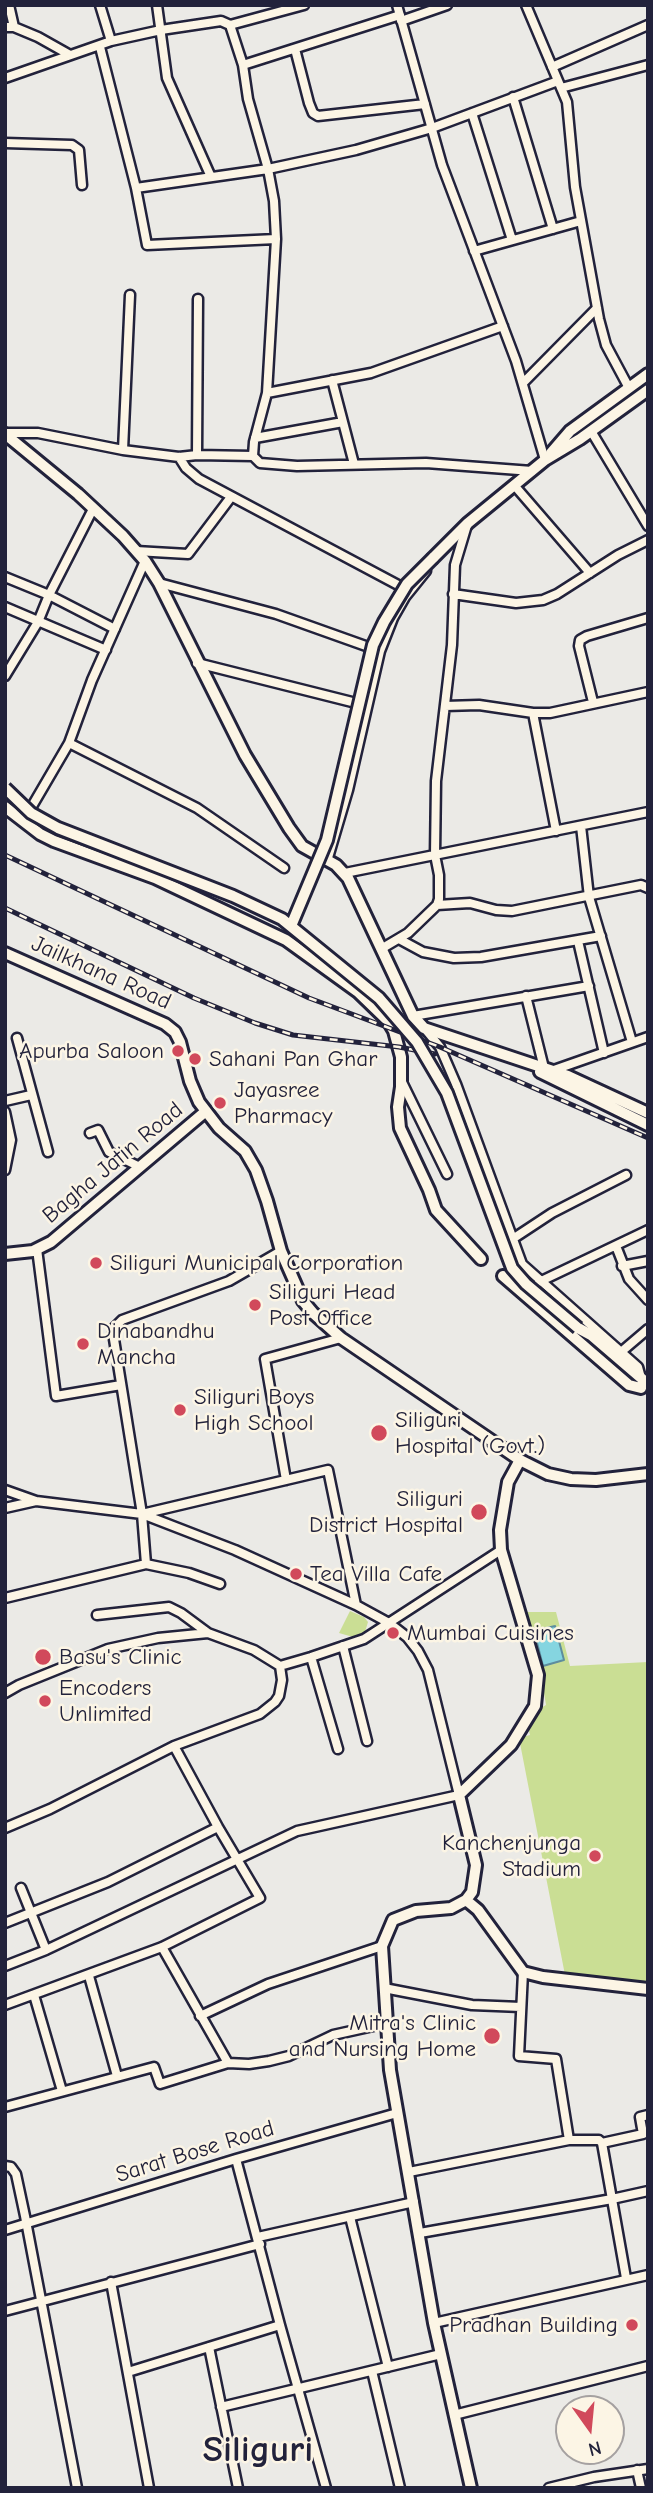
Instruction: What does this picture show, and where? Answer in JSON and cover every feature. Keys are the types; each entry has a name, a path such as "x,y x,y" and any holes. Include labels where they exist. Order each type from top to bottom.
{"street":[{"path":"9,5 10,27 38,37 70,55"},
{"path":"100,5 111,41"},
{"path":"157,5 167,78 211,177"},
{"path":"5,78 111,41 221,21 230,25 304,5"},
{"path":"397,5 442,165 523,383 545,460"},
{"path":"243,65 447,5"},
{"path":"526,5 567,102 575,187 597,307 606,345 629,388"},
{"path":"230,25 243,65 248,99 274,201 276,239 267,393 253,456"},
{"path":"552,67 648,25"},
{"path":"100,47 136,188 147,245 276,239"},
{"path":"295,48 309,103 313,113 318,116 425,104"},
{"path":"136,188 268,169 356,150 432,128 513,97 648,65"},
{"path":"513,97 553,229"},
{"path":"472,113 512,240"},
{"path":"5,143 72,145 79,150 82,185"},
{"path":"474,251 581,221"},
{"path":"122,450 130,295"},
{"path":"197,455 198,299"},
{"path":"523,383 597,307"},
{"path":"267,393 371,373 503,326"},
{"path":"545,460 570,431 648,374"},
{"path":"332,380 354,464"},
{"path":"291,926 327,840 373,645 407,584 468,523 545,460 648,390"},
{"path":"255,439 343,422"},
{"path":"591,431 648,526"},
{"path":"5,434 38,433 122,450 179,457 253,456 260,463 297,466 426,463 532,471"},
{"path":"5,434 93,509 145,561 159,583 245,755 289,828 302,846 345,873 411,1013 440,1047 522,1264 539,1282 638,1367 640,1382"},
{"path":"179,457 186,468 199,479 400,586"},
{"path":"514,485 590,573"},
{"path":"136,551 188,554 232,497"},
{"path":"5,676 38,622 93,509"},
{"path":"437,905 439,883 435,855 436,781 452,645 455,565 468,523"},
{"path":"453,594 516,603 557,594 648,540"},
{"path":"322,858 370,648 400,586 429,556 436,555"},
{"path":"322,858 348,790 380,650 405,597 438,559 436,555"},
{"path":"31,808 69,743 145,561"},
{"path":"5,577 49,595 115,629"},
{"path":"159,583 276,614 380,650"},
{"path":"5,607 106,650"},
{"path":"593,702 579,646 580,640 648,618"},
{"path":"197,663 367,706"},
{"path":"445,706 479,705 550,713 648,692"},
{"path":"533,713 556,831"},
{"path":"69,743 197,808 285,868"},
{"path":"5,788 31,813 58,828 233,896 282,919 365,985 393,1012 417,1042 438,1076 455,1112 512,1268 526,1284 578,1328 586,1339 640,1382"},
{"path":"5,807 33,829 54,841 155,878 286,940 358,992 393,1029 401,1057 398,1116 400,1128 436,1210 481,1259"},
{"path":"345,873 648,812"},
{"path":"581,826 589,897 632,1042"},
{"path":"381,949 399,939 437,905 470,903 495,910 512,911 645,886"},
{"path":"399,939 423,952 454,958 481,957 601,936"},
{"path":"578,941 604,1053"},
{"name":"Jailkhana Road","path":"7,956 171,1028 178,1037 192,1087 206,1111 219,1128 245,1151 256,1170 281,1251 303,1301 341,1338 520,1460 548,1474 571,1479 596,1480 648,1474"},
{"path":"393,1029 411,1013 589,986"},
{"path":"526,996 548,1069"},
{"path":"424,1028 568,1076 648,1113"},
{"path":"548,1069 648,1037"},
{"path":"17,1038 48,1152"},
{"path":"519,1060 648,1125"},
{"path":"401,1080 447,1174"},
{"path":"5,1101 31,1095"},
{"name":"Bagha Jatin Road","path":"5,1254 37,1249 51,1242 206,1111"},
{"path":"5,1112 11,1140 5,1170"},
{"path":"90,1133 98,1130 110,1154 140,1167"},
{"path":"512,1240 552,1213 626,1175"},
{"path":"539,1282 648,1230"},
{"path":"616,1246 629,1279 648,1300"},
{"path":"37,1249 56,1396 121,1385"},
{"path":"146,1564 142,1514 113,1333 117,1324 229,1280 281,1251"},
{"path":"622,1266 648,1261"},
{"path":"522,1264 503,1276 629,1385 640,1382"},
{"path":"621,1352 648,1329"},
{"path":"286,1480 265,1359 341,1338"},
{"path":"5,1966 46,1950 297,1831 459,1795 511,1745 536,1706 538,1691 538,1675 501,1550 499,1530 508,1482 520,1460"},
{"path":"142,1514 328,1469 356,1605"},
{"path":"5,1490 36,1500 142,1514 235,1550 356,1605 389,1623 407,1637 428,1670 477,1865 472,1892 466,1900 451,1908 403,1914 393,1920 382,1946 384,1989 390,2070 397,2113 441,2354 471,2488"},
{"path":"5,1508 36,1500"},
{"path":"97,1615 169,1607 181,1612 208,1633 254,1650 279,1666 363,1639 501,1550"},
{"path":"5,1598 146,1564 188,1573 220,1584"},
{"path":"5,1693 108,1649 158,1638 208,1633"},
{"path":"343,1646 367,1741"},
{"path":"311,1657 338,1749"},
{"path":"5,1828 50,1809 174,1746 250,1719 268,1709 281,1691 279,1666"},
{"path":"5,2005 162,1947 260,1898 174,1746"},
{"path":"5,1923 108,1882 218,1827"},
{"path":"20,1888 46,1950"},
{"path":"466,1900 478,1910 523,1972 519,2056 556,2059 569,2140"},
{"path":"200,2016 268,1984 382,1946"},
{"path":"162,1947 228,2063"},
{"path":"523,1972 648,1989"},
{"path":"89,1976 117,2076"},
{"path":"384,1989 472,2005 521,2007"},
{"path":"34,1995 62,2091"},
{"path":"5,2108 154,2067 160,2084 228,2063 269,2061 289,2056 333,2035 387,2023"},
{"name":"Sarat Bose Road","path":"5,2230 397,2113"},
{"path":"409,2172 569,2140 595,2140 603,2143 643,2134 640,2117 648,2115"},
{"path":"603,2143 626,2278"},
{"path":"236,2159 326,2488"},
{"path":"5,2166 16,2174 77,2488"},
{"path":"420,2233 648,2191"},
{"path":"5,2311 259,2240 414,2202"},
{"path":"350,2217 387,2367"},
{"path":"435,2323 648,2275"},
{"path":"111,2282 149,2488"},
{"path":"128,2372 280,2325"},
{"path":"209,2347 237,2488"},
{"path":"221,2407 441,2354"},
{"path":"454,2415 648,2366"},
{"path":"372,2371 400,2488"},
{"path":"549,2488 594,2477 648,2469"},
{"path":"637,2470 641,2488"}],"green space":[{"path":"350,1611 364,1617 368,1622 365,1632 353,1637 339,1633"},
{"name":"Kanchenjunga Stadium","path":"526,1612 556,1612 570,1666 648,1662 648,1984 565,1975 519,1738 530,1735 528,1727 539,1709 546,1705 538,1657"}],"water":[{"path":"555,1626 564,1660 543,1666 534,1631"}],"railway":[{"path":"5,855 309,998 440,1047 648,1138"},
{"path":"5,908 194,998 255,1023 293,1035 399,1047 435,1054"}],"place":[{"name":"Apurba Saloon","path":"178,1051"},
{"name":"Sahani Pan Ghar","path":"195,1059"},
{"name":"Jayasree Pharmacy","path":"220,1103"},
{"name":"Siliguri Municipal Corporation","path":"96,1263"},
{"name":"Siliguri Head Post Office","path":"255,1305"},
{"name":"Dinabandhu Mancha","path":"83,1344"},
{"name":"Siliguri Boys High School","path":"180,1410"},
{"name":"Siliguri Hospital (Govt.)","path":"379,1433"},
{"name":"Siliguri District Hospital","path":"479,1512"},
{"name":"Tea Villa Cafe","path":"296,1574"},
{"name":"Mumbai Cuisines","path":"393,1633"},
{"name":"Basu's Clinic","path":"43,1657"},
{"name":"Encoders Unlimited","path":"45,1701"},
{"name":"Kanchenjunga Stadium","path":"595,1856"},
{"name":"Mitra's Clinic and Nursing Home","path":"492,2036"},
{"name":"Pradhan Building","path":"632,2325"}],"district":[{"name":"Siliguri","path":"258,2451"}]}
